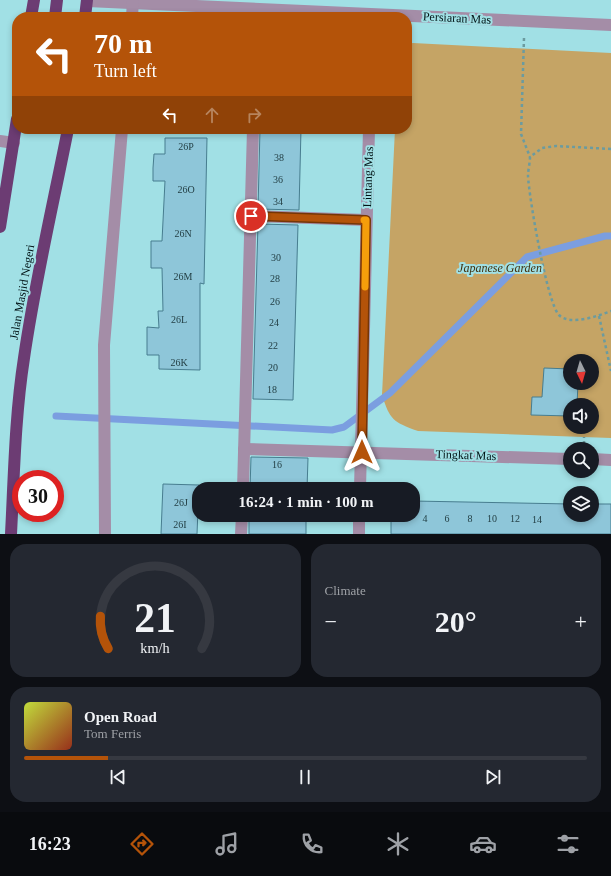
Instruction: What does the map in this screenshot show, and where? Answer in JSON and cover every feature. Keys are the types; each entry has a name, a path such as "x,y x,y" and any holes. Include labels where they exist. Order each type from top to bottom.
{"highway":[{"path":"32,12 34,0"},
{"path":"56,12 57,0"},
{"path":"86,12 87,0"},
{"path":"0,227 15,134"},
{"name":"Jalan Masjid Negeri","path":"11,534 18,414 24,360 34,294 67,134"}],"street":[{"name":"Persiaran Mas","path":"87,0 133,1 256,12"},
{"path":"132,12 133,1"},
{"name":"Persiaran Mas","path":"412,17 611,26"},
{"path":"105,534 104,345 122,134"},
{"path":"243,482 253,134"},
{"name":"Lintang Mas","path":"360,482 369,134"},
{"path":"0,142 14,143"},
{"path":"251,216 366,220"},
{"name":"Tingkat Mas","path":"244,445 362,452 563,459"},
{"path":"599,459 611,460"},
{"path":"242,522 242,534"},
{"path":"358,534 359,522"}],"path":[{"path":"525,21 522,58 520,134 530,158 528,174 537,236 553,305 559,315 569,320 584,320 611,311"},
{"path":"530,158 542,148 556,146 611,149"},
{"path":"599,316 611,371"}],"green space":[{"name":"Japanese Garden","path":"412,43 611,53 611,438 418,431 398,422 387,410 382,395 395,134 412,134"}],"building":[{"path":"260,134 301,134 299,210 258,209"},
{"path":"165,138 207,138 204,284 200,283 200,370 159,369 159,355 147,355 147,327 159,328 158,311 163,311 162,268 151,268 151,241 162,241 165,181 153,181 153,168 154,154 165,154"},
{"path":"258,224 298,225 293,400 253,399"},
{"path":"544,368 563,369 563,390 578,390 577,398 563,398 563,416 531,415 532,397 542,397"},
{"path":"251,457 308,458 307,482 250,482"},
{"path":"163,484 192,485 192,522 197,522 197,534 161,534"},
{"path":"420,501 563,504 563,522 599,522 599,504 611,504 611,534 391,534 391,522 420,522"},
{"path":"249,522 306,522 306,534 249,534"}],"waterway":[{"path":"56,416 332,430 344,427 390,393 527,257 605,236 611,236"}],"slow traffic":[{"path":"364,220 366,220 365,287"}],"route":[{"path":"251,216 366,220 362,452"}]}
